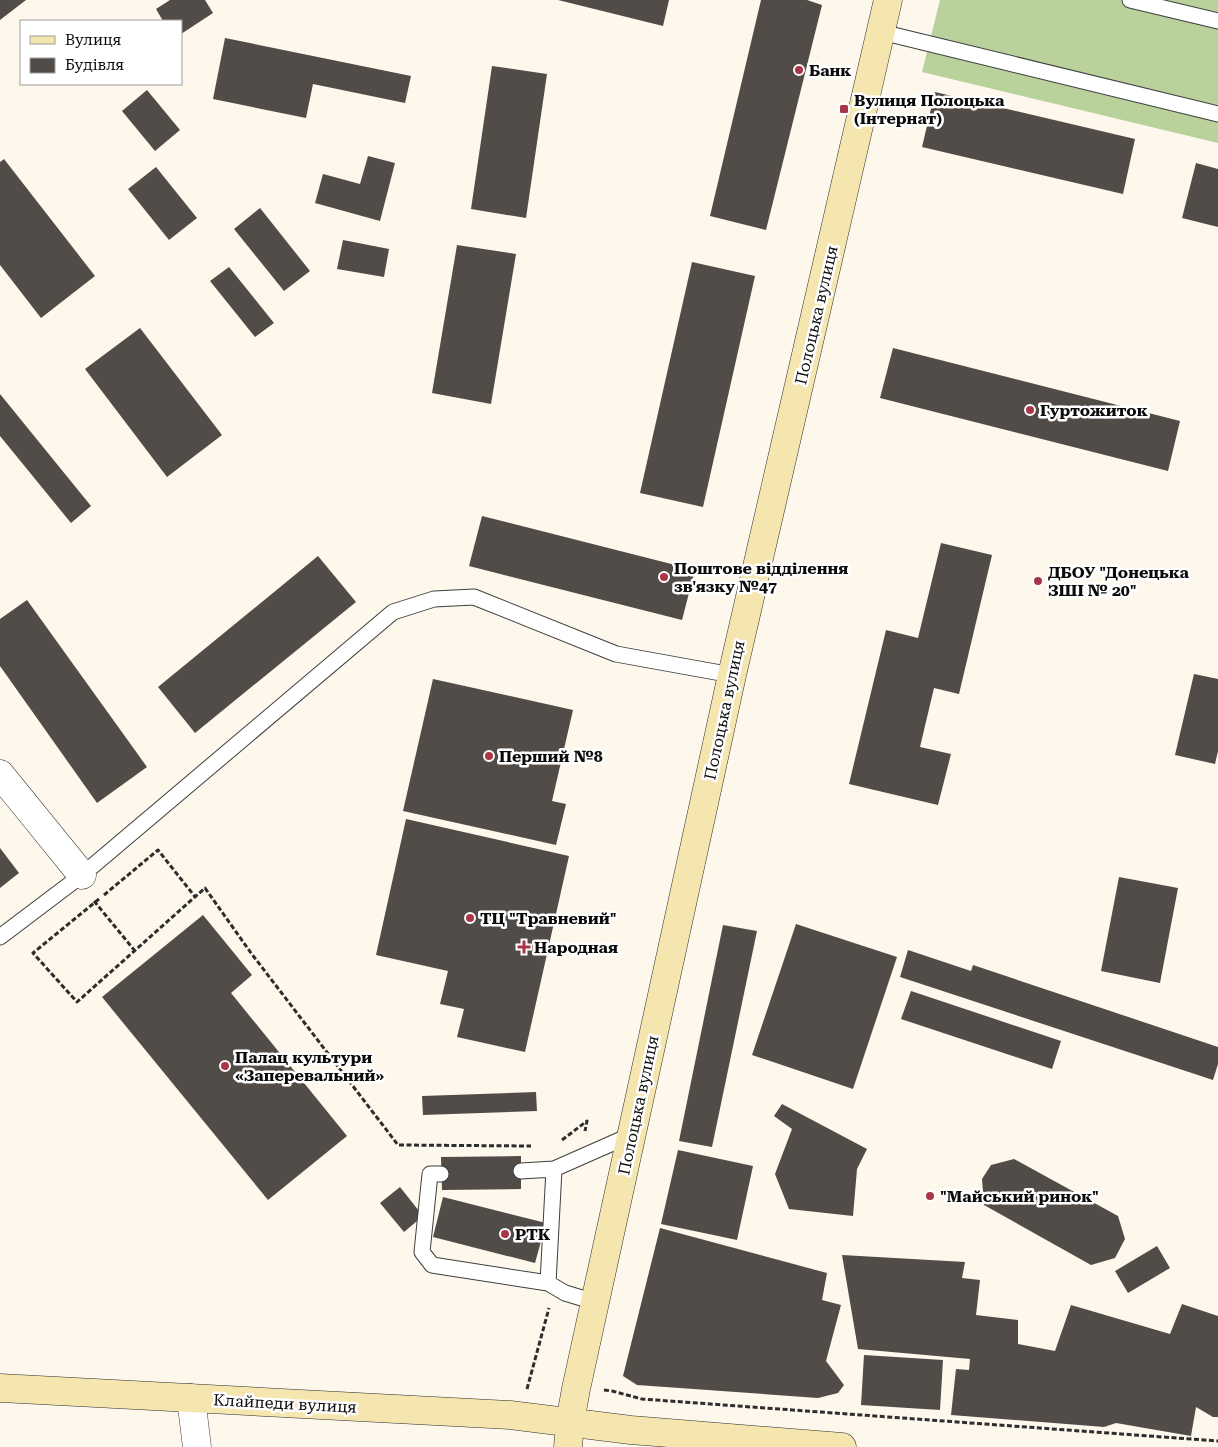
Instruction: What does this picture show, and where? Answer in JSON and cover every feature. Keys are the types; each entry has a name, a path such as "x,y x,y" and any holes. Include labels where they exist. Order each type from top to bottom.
{"main road":[{"name":"Полоцька вулиця","path":"569,1434 576,1389 732,674 888,0"},
{"name":"Клайпеди вулиця","path":"0,1388 510,1415 569,1434 631,1430 842,1447"}],"street":[{"path":"0,774 82,875"},
{"path":"191,1398 197,1447"}],"lane":[{"path":"1130,0 1218,21"},
{"path":"881,32 1218,114"},
{"path":"0,937 82,875 394,612 434,599 474,597 616,654 732,674"},
{"path":"521,1171 554,1169 631,1135"},
{"path":"548,1283 554,1169"},
{"path":"442,1174 430,1174 422,1252 432,1264 548,1283 565,1293 595,1302"}],"path":[{"path":"196,898 158,850 32,953 77,1002 196,898 205,888"},
{"path":"82,875 95,902 135,951"},
{"path":"642,1399 1218,1441"}],"green space":[{"path":"940,0 1218,0 1218,143 922,72"}],"building":[{"path":"0,0 26,0 0,20"},
{"path":"170,0 205,0 213,13 182,33 182,20 162,20 156,9"},
{"path":"558,0 669,0 663,26"},
{"path":"761,0 807,0 822,5 766,230 710,216"},
{"path":"225,38 411,76 405,103 313,84 306,118 213,99"},
{"path":"492,66 547,74 526,218 471,209"},
{"path":"147,90 180,130 155,151 122,111"},
{"path":"935,92 1135,139 1123,194 922,147"},
{"path":"368,156 395,163 380,221 315,203 323,174 360,184"},
{"path":"4,159 95,276 41,318 0,265 0,162"},
{"path":"1196,163 1218,169 1218,227 1182,218"},
{"path":"156,167 197,218 169,240 128,189"},
{"path":"260,208 310,271 284,291 234,229"},
{"path":"343,240 389,249 384,277 337,269"},
{"path":"457,245 516,254 491,404 432,393"},
{"path":"692,262 755,276 703,507 640,493"},
{"path":"229,267 274,323 255,337 210,281"},
{"path":"140,328 222,435 167,477 85,369"},
{"name":"Гуртожиток","path":"893,348 1180,421 1168,471 880,398"},
{"path":"0,394 91,506 71,523 0,436"},
{"path":"482,516 695,570 682,620 469,566"},
{"path":"941,543 992,555 959,694 934,688 920,747 951,754 938,805 849,784 886,630 918,638"},
{"path":"318,556 356,602 195,733 158,687"},
{"path":"27,600 147,767 97,803 0,666 0,619"},
{"path":"1194,674 1218,679 1218,751 1215,764 1175,755"},
{"name":"Перший №8","path":"433,679 573,710 552,801 566,804 556,845 403,811"},
{"path":"406,819 569,856 525,1052 457,1037 464,1009 440,1004 448,971 376,955"},
{"path":"0,848 19,873 0,888"},
{"path":"1119,877 1178,888 1160,983 1101,971"},
{"name":"Палац культури «Заперевальний»","path":"203,915 252,975 231,993 347,1136 268,1200 102,997"},
{"path":"796,924 897,957 853,1089 752,1055"},
{"path":"723,925 757,931 712,1147 679,1141"},
{"path":"908,950 971,971 973,965 1218,1047 1218,1064 1213,1080 900,977"},
{"path":"911,991 1061,1041 1052,1069 901,1019"},
{"path":"536,1092 537,1111 423,1115 422,1096"},
{"path":"782,1104 867,1149 857,1169 853,1216 789,1209 775,1174 792,1129 774,1116"},
{"path":"678,1150 753,1166 737,1240 661,1224"},
{"path":"521,1156 521,1189 442,1190 441,1157"},
{"path":"1014,1159 1118,1216 1125,1239 1115,1258 1091,1265 984,1205 982,1179 991,1165"},
{"path":"400,1187 423,1216 404,1232 380,1203"},
{"name":"РТК","path":"443,1197 546,1223 535,1263 433,1237"},
{"path":"660,1228 827,1273 822,1300 841,1305 826,1361 844,1385 838,1393 818,1398 637,1385 623,1376"},
{"path":"1157,1246 1170,1268 1128,1293 1115,1271"},
{"path":"842,1255 965,1262 962,1278 980,1280 976,1315 1018,1320 1018,1344 1055,1351 1071,1305 1170,1334 1182,1304 1218,1316 1218,1417 1213,1417 1196,1407 1191,1436 1116,1423 1104,1427 951,1415 956,1369 969,1370 970,1359 858,1349"},
{"path":"864,1355 943,1360 940,1410 861,1405"}],"place":[{"name":"Банк","path":"799,70"},
{"name":"Вулиця Полоцька (Інтернат)","path":"844,109"},
{"name":"Гуртожиток","path":"1030,410"},
{"name":"Поштове відділення зв'язку №47","path":"664,577"},
{"name":"ДБОУ \"Донецька ЗШІ № 20\"","path":"1038,581"},
{"name":"Перший №8","path":"489,756"},
{"name":"ТЦ \"Травневий\"","path":"470,918"},
{"name":"Народная","path":"524,947"},
{"name":"Палац культури «Заперевальний»","path":"225,1066"},
{"name":"\"Майський ринок\"","path":"930,1196"},
{"name":"РТК","path":"505,1234"}]}
